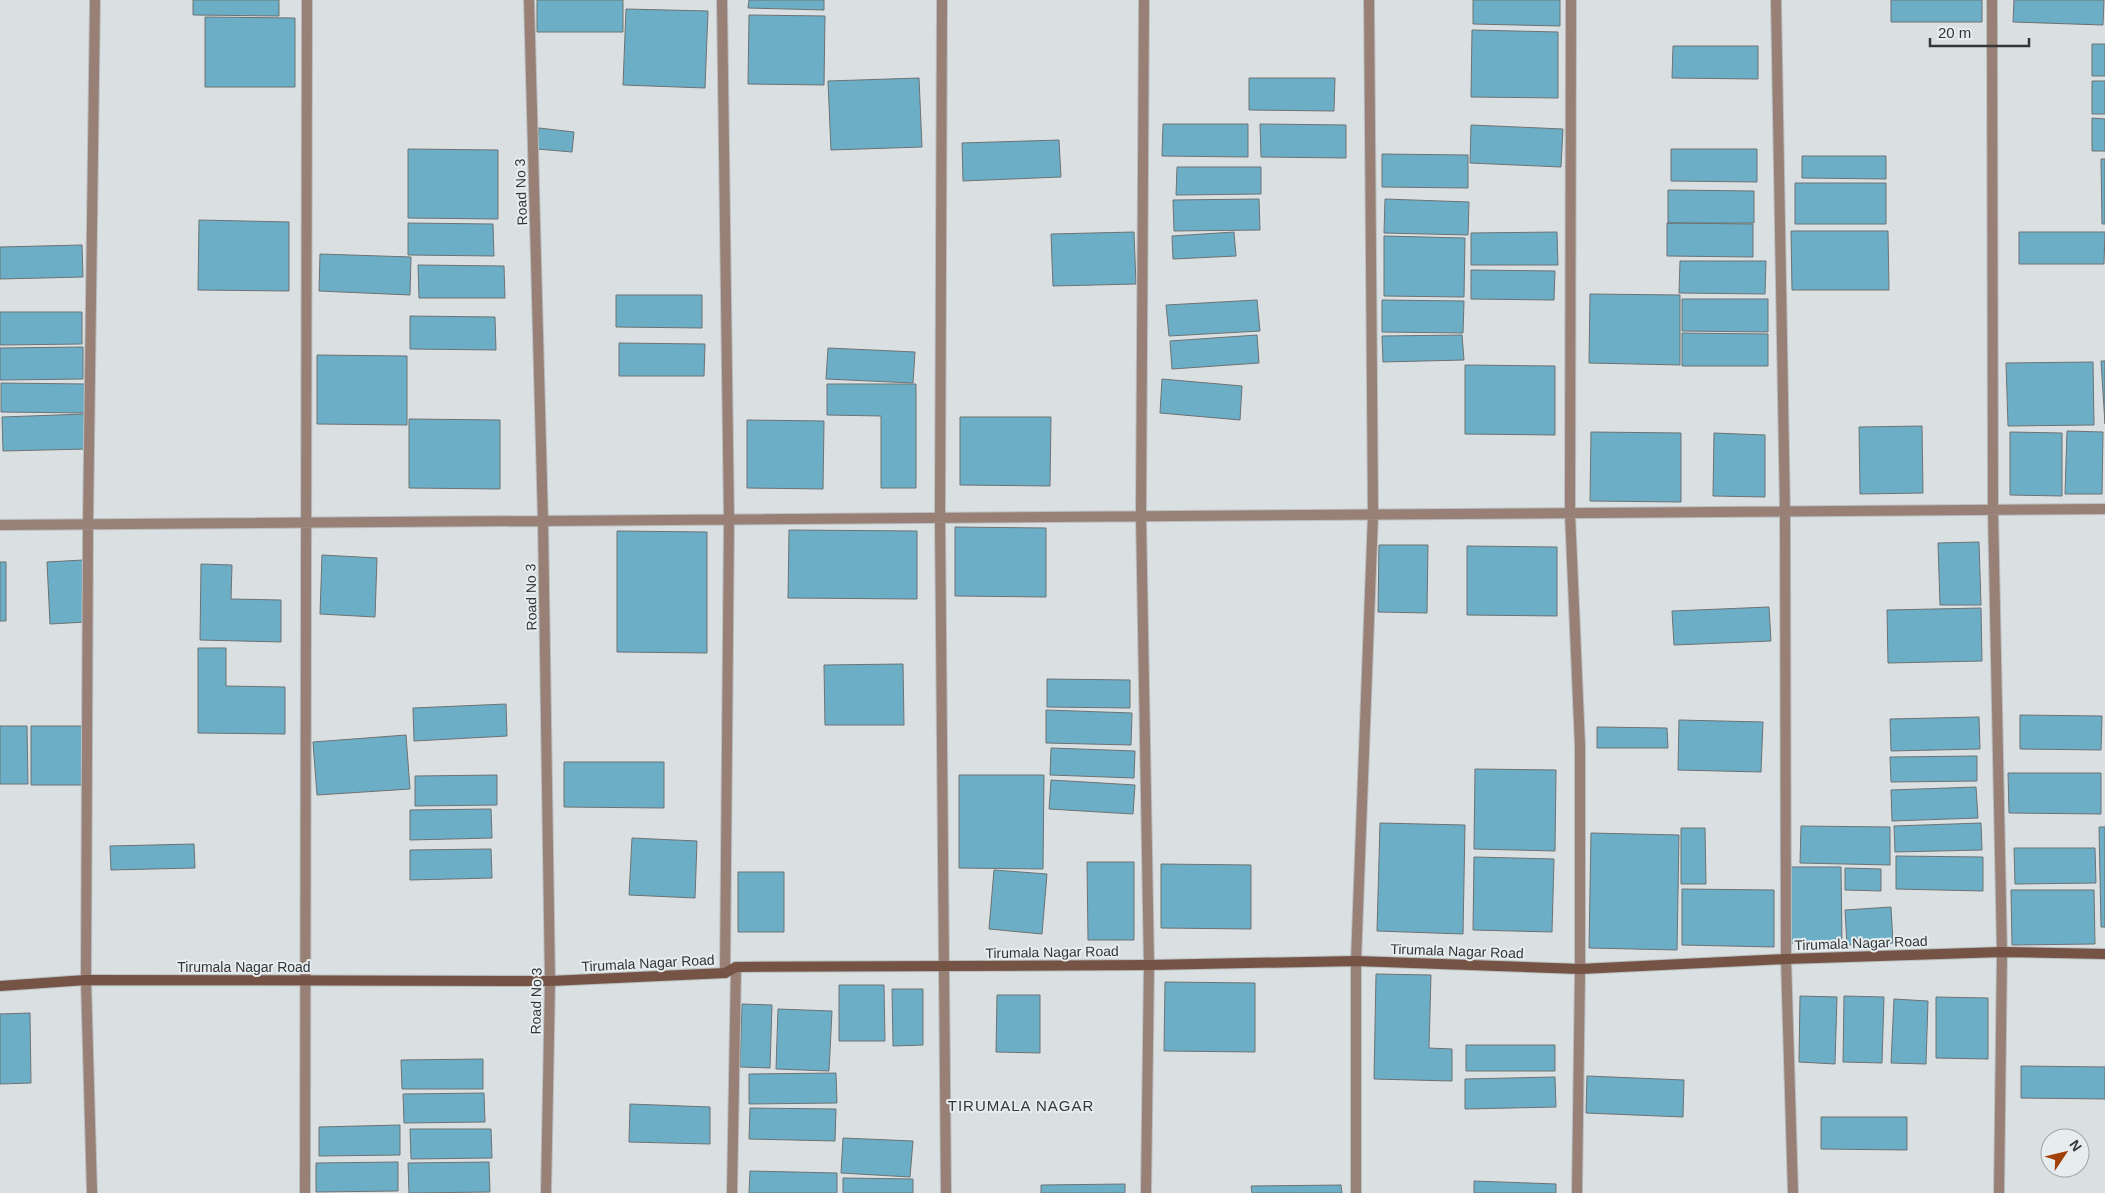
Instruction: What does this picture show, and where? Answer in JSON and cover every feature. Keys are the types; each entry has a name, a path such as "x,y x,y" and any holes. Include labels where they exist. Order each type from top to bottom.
{"street":[{"path":"92,1193 86,980 88,524 95,0"},
{"path":"304,1193 307,0"},
{"name":"Road No 3","path":"529,0 543,521 550,982 546,1193"},
{"path":"722,0 730,520 725,973"},
{"path":"942,0 940,518 946,1193"},
{"path":"1144,0 1142,516 1149,965 1146,1193"},
{"path":"1356,1193 1356,961 1372,515 1369,0"},
{"path":"1571,0 1570,513 1580,746 1577,1193"},
{"path":"1776,0 1784,512 1786,959 1793,1193"},
{"path":"1992,0 1993,510 2002,952 1999,1193"},
{"path":"0,525 2105,509"},
{"name":"Tirumala Nagar Road","path":"0,986 86,980 550,982 725,973 736,967 944,967 1356,961 1580,969 1786,959 2002,952 2105,954"},
{"path":"732,1193 736,967"}],"building":[{"path":"193,0 279,0 279,16 193,15"},
{"path":"537,0 623,0 623,32 537,32"},
{"path":"749,0 824,0 824,10 748,8"},
{"path":"1473,0 1560,0 1560,26 1473,24"},
{"path":"1891,0 1982,0 1982,22 1891,22"},
{"path":"2014,0 2104,0 2103,25 2013,22"},
{"path":"626,9 708,11 705,88 623,85"},
{"path":"749,15 825,16 824,85 748,84"},
{"path":"205,17 295,18 295,87 205,87"},
{"path":"1472,30 1558,32 1558,98 1471,97"},
{"path":"2092,44 2105,44 2105,76 2092,76"},
{"path":"1673,46 1758,46 1758,79 1672,78"},
{"path":"919,78 922,147 831,150 828,81"},
{"path":"1249,78 1335,78 1334,111 1249,110"},
{"path":"2092,81 2105,81 2105,114 2092,114"},
{"path":"2092,118 2105,119 2105,151 2092,151"},
{"path":"1163,124 1248,124 1248,157 1162,156"},
{"path":"1260,124 1346,125 1346,158 1261,157"},
{"path":"1471,125 1563,129 1561,167 1470,163"},
{"path":"539,128 574,132 572,152 537,149"},
{"path":"1059,140 1061,177 963,181 962,143"},
{"path":"408,149 498,150 498,219 408,218"},
{"path":"1671,149 1757,149 1757,182 1671,181"},
{"path":"1382,154 1468,155 1468,188 1382,187"},
{"path":"1802,156 1886,156 1886,179 1802,178"},
{"path":"2101,159 2105,159 2105,224 2102,224"},
{"path":"1177,167 1261,167 1261,194 1176,195"},
{"path":"1795,183 1886,183 1886,224 1795,224"},
{"path":"1668,190 1754,191 1754,223 1668,223"},
{"path":"1259,199 1260,230 1174,231 1173,200"},
{"path":"1385,199 1469,202 1468,235 1384,233"},
{"path":"199,220 289,222 289,291 198,290"},
{"path":"408,223 493,224 494,256 408,255"},
{"path":"1667,223 1753,224 1753,257 1667,256"},
{"path":"1791,231 1888,231 1889,290 1792,290"},
{"path":"1134,232 1136,284 1053,286 1051,234"},
{"path":"1234,232 1236,256 1173,259 1172,236"},
{"path":"1557,232 1558,265 1471,265 1471,233"},
{"path":"2019,232 2105,232 2104,264 2019,264"},
{"path":"1384,236 1465,238 1464,297 1384,296"},
{"path":"82,245 83,277 0,279 0,247"},
{"path":"320,254 411,257 410,295 319,291"},
{"path":"1680,261 1766,261 1765,294 1679,293"},
{"path":"418,265 504,266 505,298 419,298"},
{"path":"1471,270 1555,271 1554,300 1471,299"},
{"path":"1590,294 1680,295 1680,365 1589,363"},
{"path":"616,295 702,295 702,328 616,327"},
{"path":"1682,299 1768,299 1768,332 1682,331"},
{"path":"1257,300 1260,331 1169,336 1166,305"},
{"path":"1382,300 1464,301 1463,333 1382,332"},
{"path":"0,312 82,312 82,344 0,345"},
{"path":"410,316 495,317 496,350 410,349"},
{"path":"1682,333 1768,334 1768,366 1682,366"},
{"path":"1257,335 1259,363 1172,369 1170,341"},
{"path":"1462,335 1464,360 1383,362 1382,336"},
{"path":"619,343 705,344 704,376 619,376"},
{"path":"83,347 83,379 0,380 0,348"},
{"path":"828,348 915,352 913,383 826,379"},
{"path":"317,355 407,356 407,425 317,424"},
{"path":"2101,361 2105,361 2105,424"},
{"path":"2093,362 2094,425 2008,426 2006,363"},
{"path":"1465,365 1555,366 1555,435 1465,434"},
{"path":"1162,379 1242,386 1240,420 1160,413"},
{"path":"1,383 86,384 86,413 1,412"},
{"path":"827,384 916,384 916,488 881,488 881,416 827,415"},
{"path":"85,414 86,449 3,451 2,417"},
{"path":"960,417 1051,417 1050,486 960,485"},
{"path":"409,419 500,420 500,489 409,488"},
{"path":"747,420 824,421 823,489 747,488"},
{"path":"1922,426 1923,493 1860,494 1859,427"},
{"path":"2067,431 2103,432 2102,494 2065,494"},
{"path":"1591,432 1681,433 1681,502 1590,501"},
{"path":"2010,432 2062,433 2062,496 2010,495"},
{"path":"1714,433 1765,435 1765,497 1713,496"},
{"path":"955,527 1046,528 1046,597 955,596"},
{"path":"789,530 917,531 917,599 788,598"},
{"path":"617,531 707,532 707,653 617,652"},
{"path":"1979,542 1981,605 1940,605 1938,543"},
{"path":"1379,545 1428,545 1427,613 1378,612"},
{"path":"1467,546 1557,547 1557,616 1467,615"},
{"path":"322,555 377,558 375,617 320,614"},
{"path":"83,560 87,622 50,624 47,562"},
{"path":"0,562 6,562 6,621 0,621"},
{"path":"201,564 232,565 231,599 281,600 281,642 200,640"},
{"path":"1769,607 1771,641 1674,645 1672,611"},
{"path":"1981,608 1982,661 1888,663 1887,610"},
{"path":"198,648 226,648 226,686 285,687 285,734 198,733"},
{"path":"903,664 904,725 825,725 824,665"},
{"path":"1047,679 1130,680 1130,708 1047,707"},
{"path":"506,704 507,736 414,741 413,708"},
{"path":"1046,710 1132,713 1131,745 1046,743"},
{"path":"2020,715 2102,716 2101,750 2020,749"},
{"path":"1979,717 1980,749 1891,751 1890,719"},
{"path":"1679,720 1763,722 1761,772 1678,770"},
{"path":"0,726 27,726 28,784 0,784"},
{"path":"31,726 83,726 83,785 31,785"},
{"path":"1597,727 1667,728 1668,748 1597,748"},
{"path":"406,735 410,789 317,795 313,742"},
{"path":"1051,748 1135,751 1134,778 1050,775"},
{"path":"1977,756 1977,781 1891,782 1890,757"},
{"path":"564,762 664,762 664,808 564,807"},
{"path":"1475,769 1556,770 1555,851 1474,849"},
{"path":"2008,773 2101,773 2101,814 2009,813"},
{"path":"497,775 497,805 415,806 415,776"},
{"path":"959,775 1044,775 1043,869 959,868"},
{"path":"1051,780 1135,785 1133,814 1049,809"},
{"path":"1976,787 1978,818 1892,821 1891,790"},
{"path":"491,809 492,838 410,840 410,810"},
{"path":"1380,823 1465,825 1463,934 1377,931"},
{"path":"1981,823 1982,850 1895,852 1894,826"},
{"path":"1801,826 1890,827 1890,865 1800,863"},
{"path":"2099,827 2105,827 2105,927 2101,927"},
{"path":"1681,828 1705,828 1706,884 1681,884"},
{"path":"1591,833 1679,835 1677,950 1589,948"},
{"path":"632,838 697,841 695,898 629,895"},
{"path":"194,844 195,868 111,870 110,846"},
{"path":"2014,848 2095,848 2096,883 2015,884"},
{"path":"491,849 492,878 410,880 410,850"},
{"path":"1896,856 1983,857 1983,891 1896,889"},
{"path":"1474,857 1554,859 1552,932 1473,930"},
{"path":"1087,862 1134,862 1134,940 1088,940"},
{"path":"1161,864 1251,865 1251,929 1161,928"},
{"path":"1787,867 1841,867 1842,943 1788,943"},
{"path":"1845,868 1881,869 1881,891 1845,890"},
{"path":"994,870 1047,874 1042,934 989,929"},
{"path":"738,872 784,872 784,932 738,932"},
{"path":"1682,889 1774,890 1774,947 1682,945"},
{"path":"2011,890 2094,890 2095,944 2012,945"},
{"path":"1891,907 1893,943 1847,945 1845,910"},
{"path":"1376,974 1431,975 1429,1048 1452,1049 1452,1081 1374,1079"},
{"path":"1165,982 1255,983 1255,1052 1164,1051"},
{"path":"839,985 884,985 885,1041 839,1041"},
{"path":"892,989 923,989 923,1045 893,1046"},
{"path":"997,995 1040,995 1040,1053 996,1052"},
{"path":"1800,996 1837,997 1835,1064 1799,1062"},
{"path":"1844,996 1884,997 1882,1063 1843,1062"},
{"path":"1936,997 1988,998 1988,1059 1936,1058"},
{"path":"1894,999 1928,1001 1926,1064 1891,1063"},
{"path":"742,1004 772,1005 770,1068 740,1067"},
{"path":"778,1009 832,1011 829,1071 776,1069"},
{"path":"30,1013 31,1083 0,1084 0,1014"},
{"path":"1466,1045 1555,1045 1555,1071 1466,1071"},
{"path":"483,1059 483,1089 402,1089 401,1060"},
{"path":"2021,1066 2105,1067 2105,1099 2021,1098"},
{"path":"836,1073 837,1103 749,1104 749,1074"},
{"path":"1587,1076 1684,1080 1683,1117 1586,1113"},
{"path":"1555,1077 1556,1107 1465,1109 1465,1079"},
{"path":"484,1093 485,1122 404,1123 403,1094"},
{"path":"630,1104 710,1107 710,1144 629,1142"},
{"path":"750,1108 836,1109 835,1141 749,1139"},
{"path":"1821,1117 1907,1117 1907,1150 1821,1149"},
{"path":"400,1125 400,1155 319,1156 319,1127"},
{"path":"410,1129 491,1129 492,1158 411,1159"},
{"path":"843,1138 913,1141 910,1177 841,1173"},
{"path":"398,1162 398,1191 316,1192 316,1163"},
{"path":"489,1162 490,1192 409,1193 408,1163"},
{"path":"750,1171 837,1173 837,1193 749,1193"},
{"path":"843,1178 913,1179 913,1193 843,1193"},
{"path":"1474,1181 1556,1184 1556,1193 1474,1193"},
{"path":"1125,1184 1125,1193 1041,1193 1041,1185"},
{"path":"1341,1185 1342,1193 1252,1193 1251,1186"}],"district":[{"name":"TIRUMALA NAGAR","path":"1021,1106"}]}
